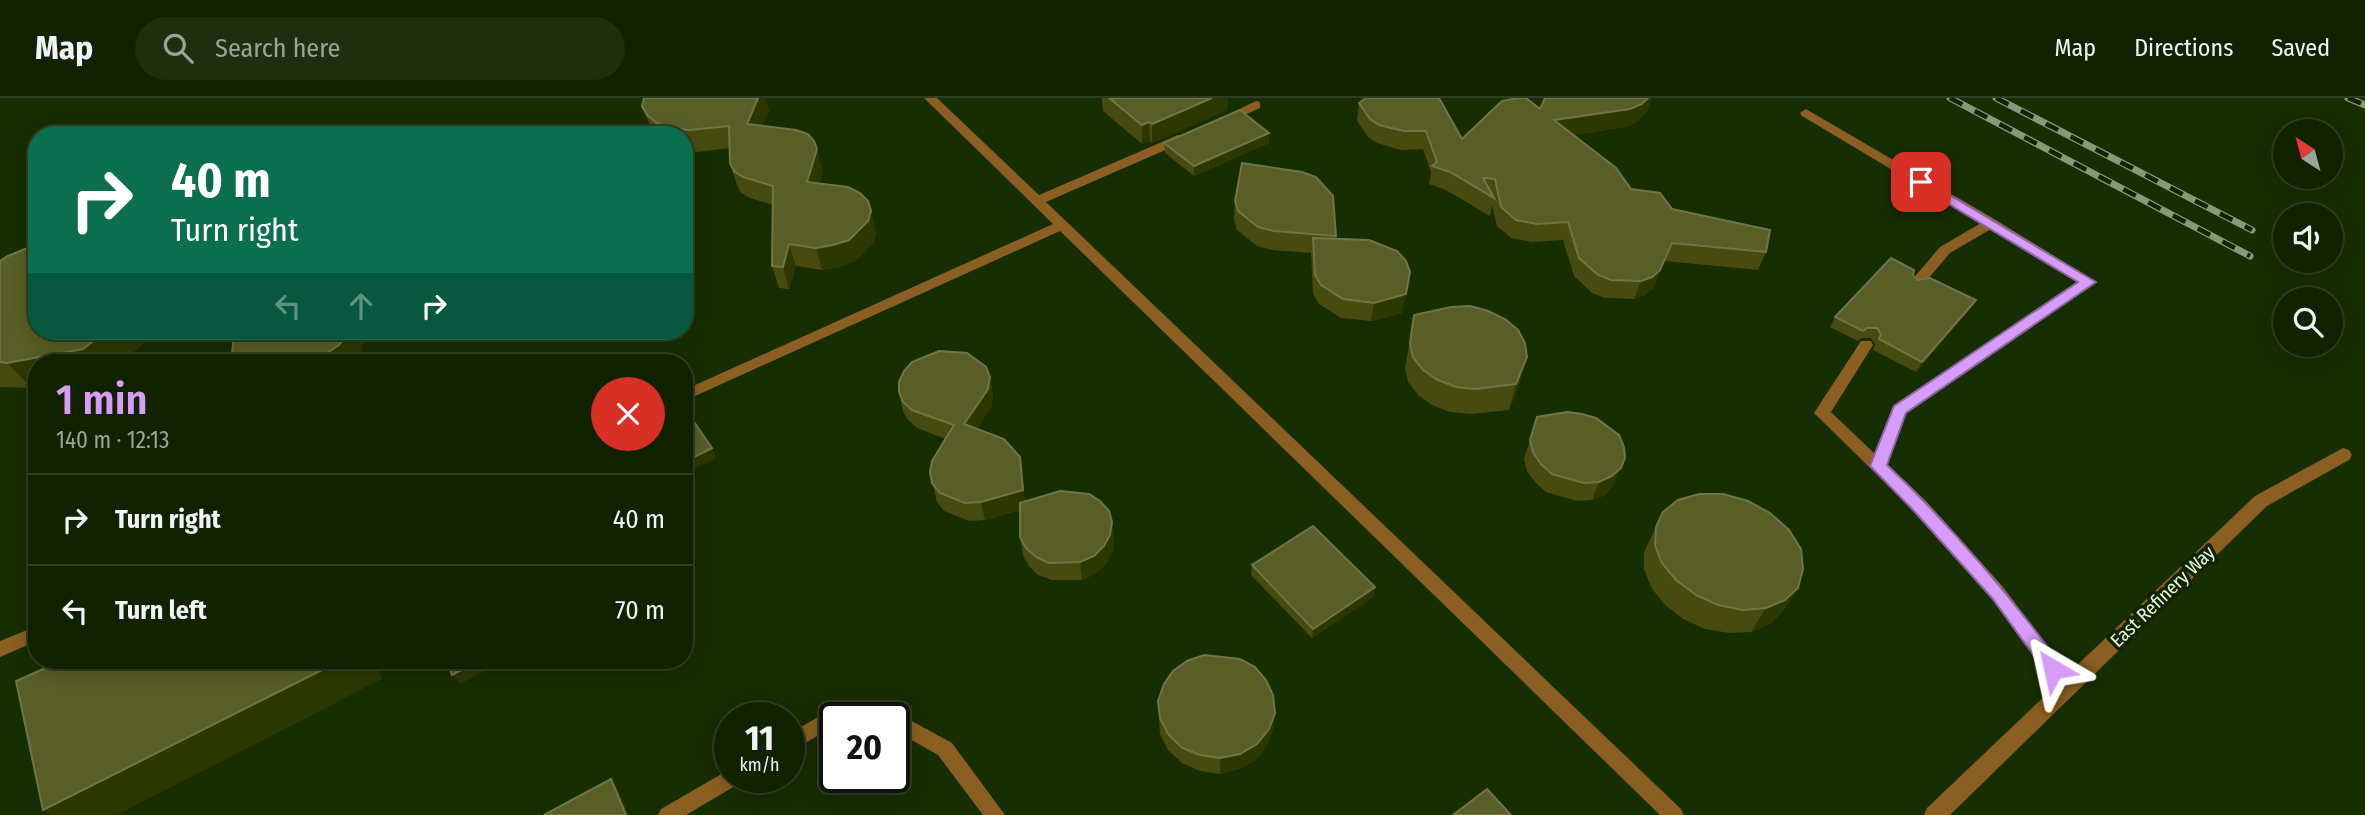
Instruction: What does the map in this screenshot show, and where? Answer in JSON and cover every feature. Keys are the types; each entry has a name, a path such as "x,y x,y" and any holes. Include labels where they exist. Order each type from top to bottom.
{"street":[{"name":"East Refinery Way","path":"1935,815 2261,501 2343,455"}],"lane":[{"path":"930,98 1674,815"},
{"path":"1037,201 1256,105"},
{"path":"1806,113 2089,282 1900,410 1878,466 1881,469"},
{"path":"1916,284 1945,250 1991,223"},
{"path":"693,392 757,366 1062,225"},
{"path":"1866,345 1822,413 1920,506 1998,593 2067,688"},
{"path":"0,649 28,637"},
{"path":"910,729 945,749 995,815"},
{"path":"668,815 714,788"}],"building":[{"path":"644,98 758,98 747,124 808,134 817,149 807,182 848,187 860,193 868,201 871,211 868,221 849,240 833,245 816,248 789,244 783,267 772,266 773,186 743,177 734,171 730,163 729,126 693,130 693,126 665,126 647,115 642,106"},
{"path":"1109,98 1212,98 1152,124 1149,122 1142,125"},
{"path":"1366,98 1439,98 1462,139 1502,101 1526,98 1540,109 1545,98 1648,98 1630,109 1554,120 1616,168 1631,189 1660,193 1672,209 1770,230 1766,252 1672,243 1660,270 1652,277 1641,281 1611,280 1598,275 1579,258 1568,222 1537,224 1516,220 1501,207 1495,179 1483,178 1494,198 1450,172 1432,166 1437,162 1426,131 1404,131 1379,125 1370,119 1359,103"},
{"path":"1240,110 1269,133 1194,166 1164,143"},
{"path":"1242,163 1302,172 1316,177 1333,196 1336,236 1274,231 1258,227 1238,211 1235,201"},
{"path":"1313,238 1369,240 1397,251 1406,261 1410,272 1406,294 1374,303 1343,299 1321,285 1315,275"},
{"path":"28,248 28,340 94,340 83,349 56,354 28,354 28,359 0,362 0,261"},
{"path":"1891,258 1914,270 1913,275 1917,280 1930,278 1976,300 1922,362 1879,339 1881,334 1877,328 1863,331 1835,317"},
{"path":"1470,306 1505,319 1518,330 1525,343 1527,357 1516,384 1476,389 1456,387 1423,370 1413,357 1410,343 1414,315"},
{"path":"235,340 343,340 325,354 232,354"},
{"path":"939,351 967,353 986,367 990,377 988,389 964,424 1004,439 1020,457 1023,490 981,502 965,503 940,493 932,483 932,461 954,425 912,410 903,402 899,382 912,362"},
{"path":"1567,412 1596,418 1619,435 1625,458 1621,468 1612,476 1599,482 1584,483 1552,474 1541,464 1533,452 1530,440 1537,417"},
{"path":"693,420 712,448 693,458"},
{"path":"1060,491 1089,494 1109,511 1112,522 1110,535 1104,546 1094,556 1080,562 1049,563 1036,557 1026,548 1020,537 1020,503"},
{"path":"1699,494 1723,494 1748,501 1770,513 1789,530 1801,549 1803,569 1798,588 1785,600 1766,608 1743,610 1718,605 1696,595 1676,580 1662,563 1655,545 1656,527 1663,512 1678,500"},
{"path":"1313,526 1375,587 1313,629 1252,565"},
{"path":"1204,655 1240,659 1255,667 1266,680 1273,695 1275,713 1269,729 1257,744 1240,754 1220,758 1200,755 1182,748 1168,734 1160,718 1158,701 1164,684 1173,671 1187,661"},
{"path":"43,669 324,669 43,810 16,681"},
{"path":"450,669 463,669 452,675"},
{"path":"611,779 626,815 544,815"},
{"path":"1487,789 1511,815 1453,815"}],"railway":[{"path":"1950,98 2250,256"},
{"path":"1996,98 2252,230"},
{"path":"2348,98 2365,105"}],"route":[{"path":"1921,182 2089,282 1900,410 1878,466 1920,506 1998,593 2053,669"}]}
